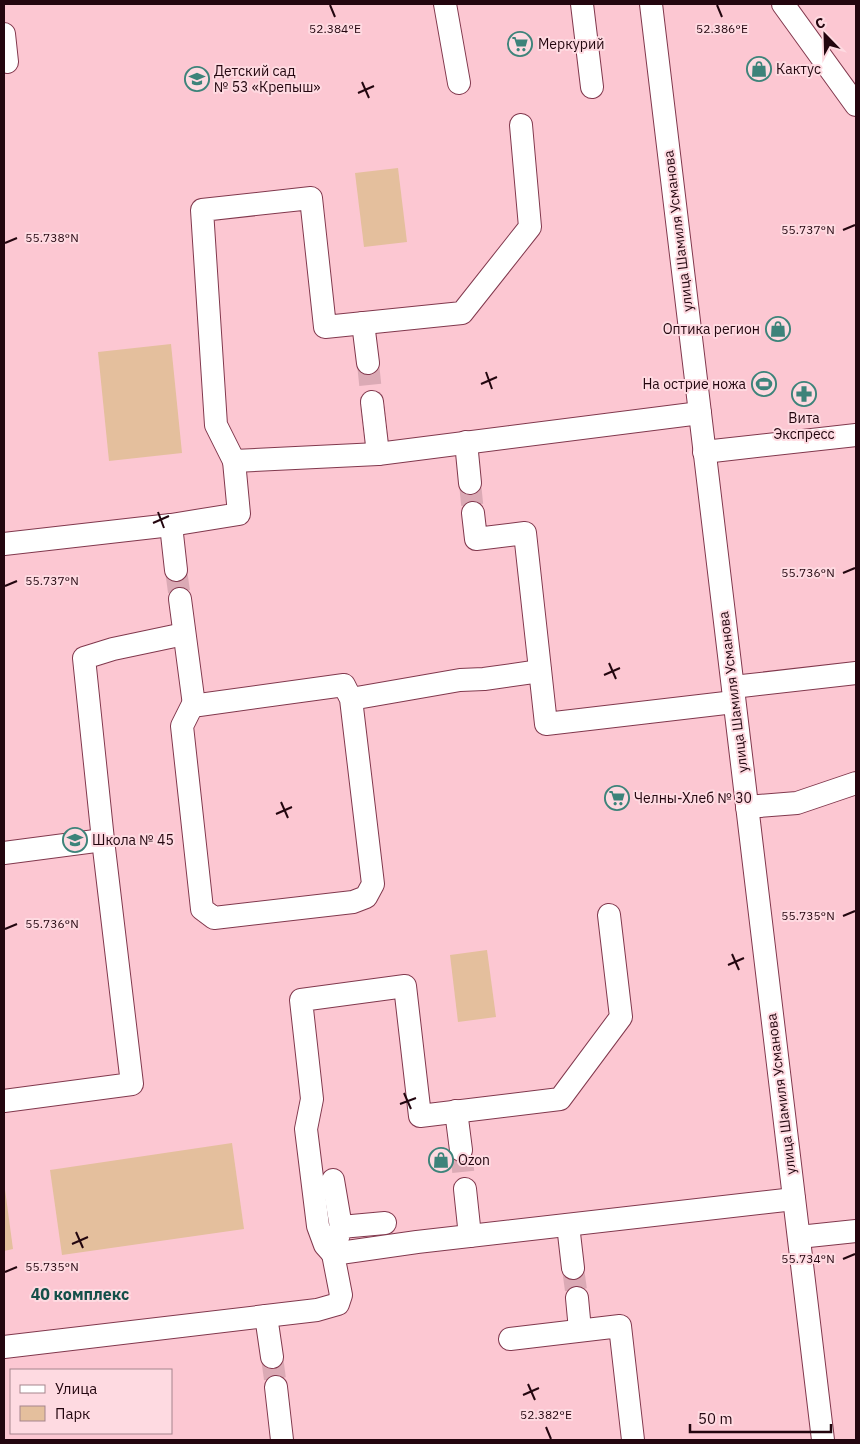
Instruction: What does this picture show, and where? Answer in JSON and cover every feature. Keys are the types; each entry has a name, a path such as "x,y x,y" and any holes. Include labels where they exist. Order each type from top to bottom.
{"street":[{"path":"445,4 459,83"},
{"path":"582,4 592,87"},
{"name":"улица Шамиля Усманова","path":"651,4 823,1440"},
{"path":"783,4 856,105"},
{"path":"4,34 7,62"},
{"path":"4,544 239,514 234,461 216,425 202,210 311,198 325,327 462,313 530,227 521,125"},
{"path":"363,323 368,363"},
{"path":"372,402 378,454"},
{"path":"234,461 378,454 700,413"},
{"path":"704,452 856,435"},
{"path":"466,442 470,482"},
{"path":"473,513 476,539 525,533 546,724 856,672"},
{"path":"171,524 176,570"},
{"path":"180,599 194,705"},
{"path":"4,1101 132,1084 84,658 113,649 184,634"},
{"path":"351,699 460,680 484,679 540,671"},
{"path":"344,685 351,699 373,884 366,897 353,902 214,918 202,909 182,726 192,706 344,685"},
{"path":"747,808 797,803 856,783"},
{"path":"4,853 103,840"},
{"path":"609,914 621,1017 560,1099 420,1116 404,986 301,1000 312,1099 306,1129 318,1226 324,1246 334,1254 470,1236 794,1199"},
{"path":"456,1111 460,1150"},
{"path":"4,1347 317,1310 338,1304 341,1295 334,1254 341,1227 333,1180"},
{"path":"465,1189 470,1236"},
{"path":"341,1227 385,1223"},
{"path":"568,1225 573,1268"},
{"path":"799,1237 856,1231"},
{"path":"577,1298 580,1330"},
{"path":"266,1316 272,1357"},
{"path":"510,1339 620,1326 633,1440"},
{"path":"276,1387 282,1440"}],"green space":[{"path":"398,168 407,242 364,247 355,173"},
{"path":"171,344 182,453 109,461 98,352"},
{"path":"487,950 496,1017 458,1022 450,955"},
{"path":"232,1143 244,1229 62,1255 50,1170"},
{"path":"4,1182 13,1249 4,1251"}],"tunnel":[{"path":"368,363 372,402"},
{"path":"470,483 473,513"},
{"path":"176,570 180,599"},
{"path":"461,1150 465,1189"},
{"path":"573,1268 577,1298"},
{"path":"272,1357 276,1387"}],"place":[{"name":"Меркурий","path":"520,44"},
{"name":"Кактус","path":"759,69"},
{"name":"Детский сад № 53 «Крепыш»","path":"197,79"},
{"name":"Оптика регион","path":"778,329"},
{"name":"На острие ножа","path":"764,384"},
{"name":"Вита Экспресс","path":"804,394"},
{"name":"Челны-Хлеб № 30","path":"617,798"},
{"name":"Школа № 45","path":"75,840"},
{"name":"Ozon","path":"441,1160"}],"district":[{"name":"40 комплекс","path":"80,1294"}]}
